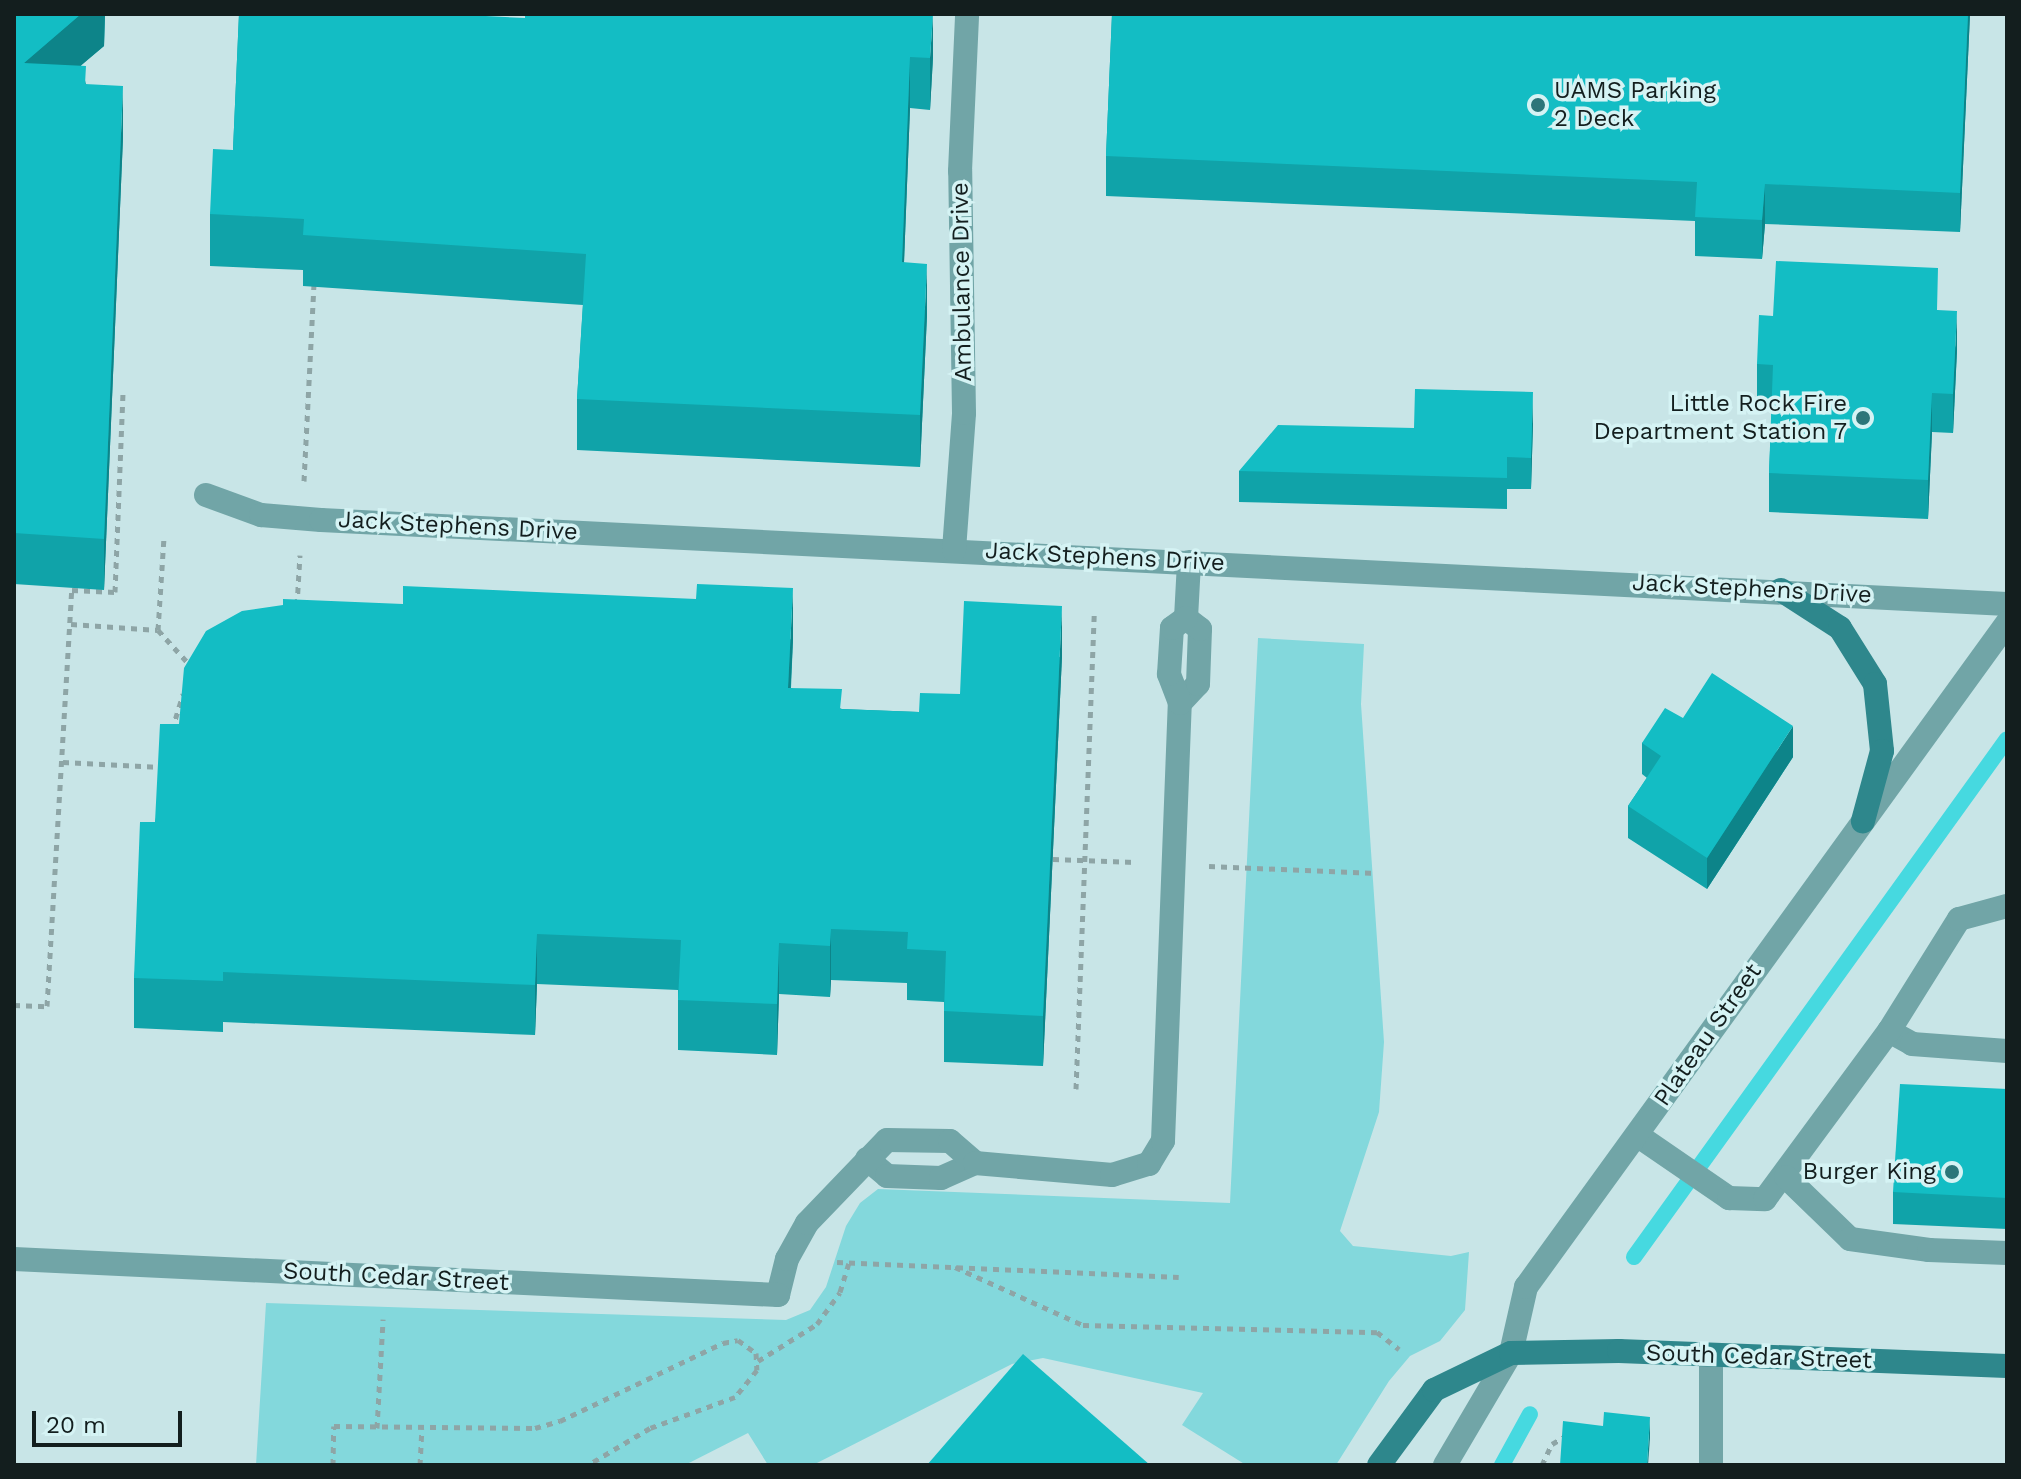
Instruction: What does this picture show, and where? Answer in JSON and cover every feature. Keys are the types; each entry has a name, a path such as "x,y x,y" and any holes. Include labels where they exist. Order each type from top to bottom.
{"street":[{"name":"Ambulance Drive","path":"954,550 964,413 960,171 967,14"},
{"name":"Jack Stephens Drive","path":"206,495 261,515 306,519 1781,590 2007,604"},
{"path":"975,1163 950,1141 887,1140 867,1159 887,1176 941,1178 975,1163 1112,1175 1149,1164 1163,1141 1180,703 1198,684 1200,629 1186,618 1189,562"},
{"path":"1781,590 1840,628 1875,684 1882,751 1863,821"},
{"name":"Plateau Street","path":"1445,1465 1511,1353 1526,1287 2007,623"},
{"path":"1637,1135 1729,1198 1765,1199 1786,1177 1889,1031 1959,919 2007,906"},
{"path":"1889,1031 1912,1044 2007,1051"},
{"name":"South Cedar Street","path":"14,1259 778,1295 787,1259 807,1223 867,1159"},
{"path":"1786,1177 1850,1239 1929,1250 2007,1253"},
{"path":"1379,1465 1434,1390 1511,1353"},
{"name":"South Cedar Street","path":"1511,1353 1711,1355 2007,1366"},
{"path":"1711,1355 1711,1465"}],"path":[{"path":"303,492 314,276 329,277"},
{"path":"14,1005 47,1006 72,590 115,592 123,390"},
{"path":"158,630 164,537"},
{"path":"297,615 301,538"},
{"path":"1076,1089 1094,611"},
{"path":"71,624 158,630 198,674"},
{"path":"171,742 176,711 188,686"},
{"path":"63,762 170,768"},
{"path":"837,1262 1179,1277"},
{"path":"758,1361 817,1324 840,1292 849,1263"},
{"path":"955,1267 1094,1327 1377,1332 1399,1349"},
{"path":"377,1428 383,1319"},
{"path":"333,1465 334,1426 524,1428 560,1421 738,1340 756,1353 758,1361 752,1380 735,1397 650,1428 588,1465"},
{"path":"420,1465 422,1429"},
{"path":"1542,1465 1552,1444 1579,1433"}],"shaded area":[{"path":"1258,638 1364,644 1361,704 1384,1042 1379,1112 1340,1231 1353,1246 1451,1256 1469,1252 1465,1310 1440,1341 1410,1356 1389,1381 1336,1465 1246,1465 1182,1425 1203,1393 1043,1358 1012,1364 813,1465 768,1465 748,1433 685,1465 256,1465 266,1303 786,1320 810,1310 826,1287 846,1226 860,1203 878,1189 1230,1203"}],"building":[{"path":"14,14 81,14 24,63 86,66 85,84 123,86 104,539 14,533"},
{"path":"239,14 447,14 525,18 525,14 933,14 930,58 910,57 902,262 927,264 920,415 577,399 586,254 303,235 304,219 210,214 213,149 233,150"},
{"name":"UAMS Parking 2 Deck","path":"1112,14 1968,14 1960,193 1765,184 1762,220 1695,217 1697,182 1106,156"},
{"name":"Little Rock Fire Department Station 7","path":"1776,261 1938,268 1937,310 1957,311 1953,394 1932,393 1928,480 1769,473 1773,365 1757,364 1759,315 1773,316"},
{"path":"1415,389 1533,392 1531,458 1507,457 1507,478 1239,471 1278,425 1414,428"},
{"path":"697,584 793,588 788,688 842,689 840,709 919,712 920,693 960,694 964,601 1062,606 1043,1016 944,1011 946,951 907,949 908,932 831,929 830,946 779,943 777,1004 678,1000 681,940 537,934 535,985 223,972 223,981 134,978 140,822 155,822 160,724 179,724 184,668 206,631 242,611 283,605 283,599 403,604 403,586 696,599"},
{"path":"1712,673 1793,726 1707,858 1628,806 1661,756 1642,743 1665,708 1683,718"},
{"name":"Burger King","path":"1900,1084 2007,1089 2007,1198 1893,1192"},
{"path":"1023,1354 1150,1465 927,1465"},
{"path":"1604,1412 1650,1417 1647,1465 1560,1465 1563,1421 1603,1426"}],"waterway":[{"path":"1634,1257 2007,739"},
{"path":"1502,1465 1530,1414"}],"place":[{"name":"UAMS Parking 2 Deck","path":"1538,105"},
{"name":"Little Rock Fire Department Station 7","path":"1863,418"},
{"name":"Burger King","path":"1952,1172"}]}
